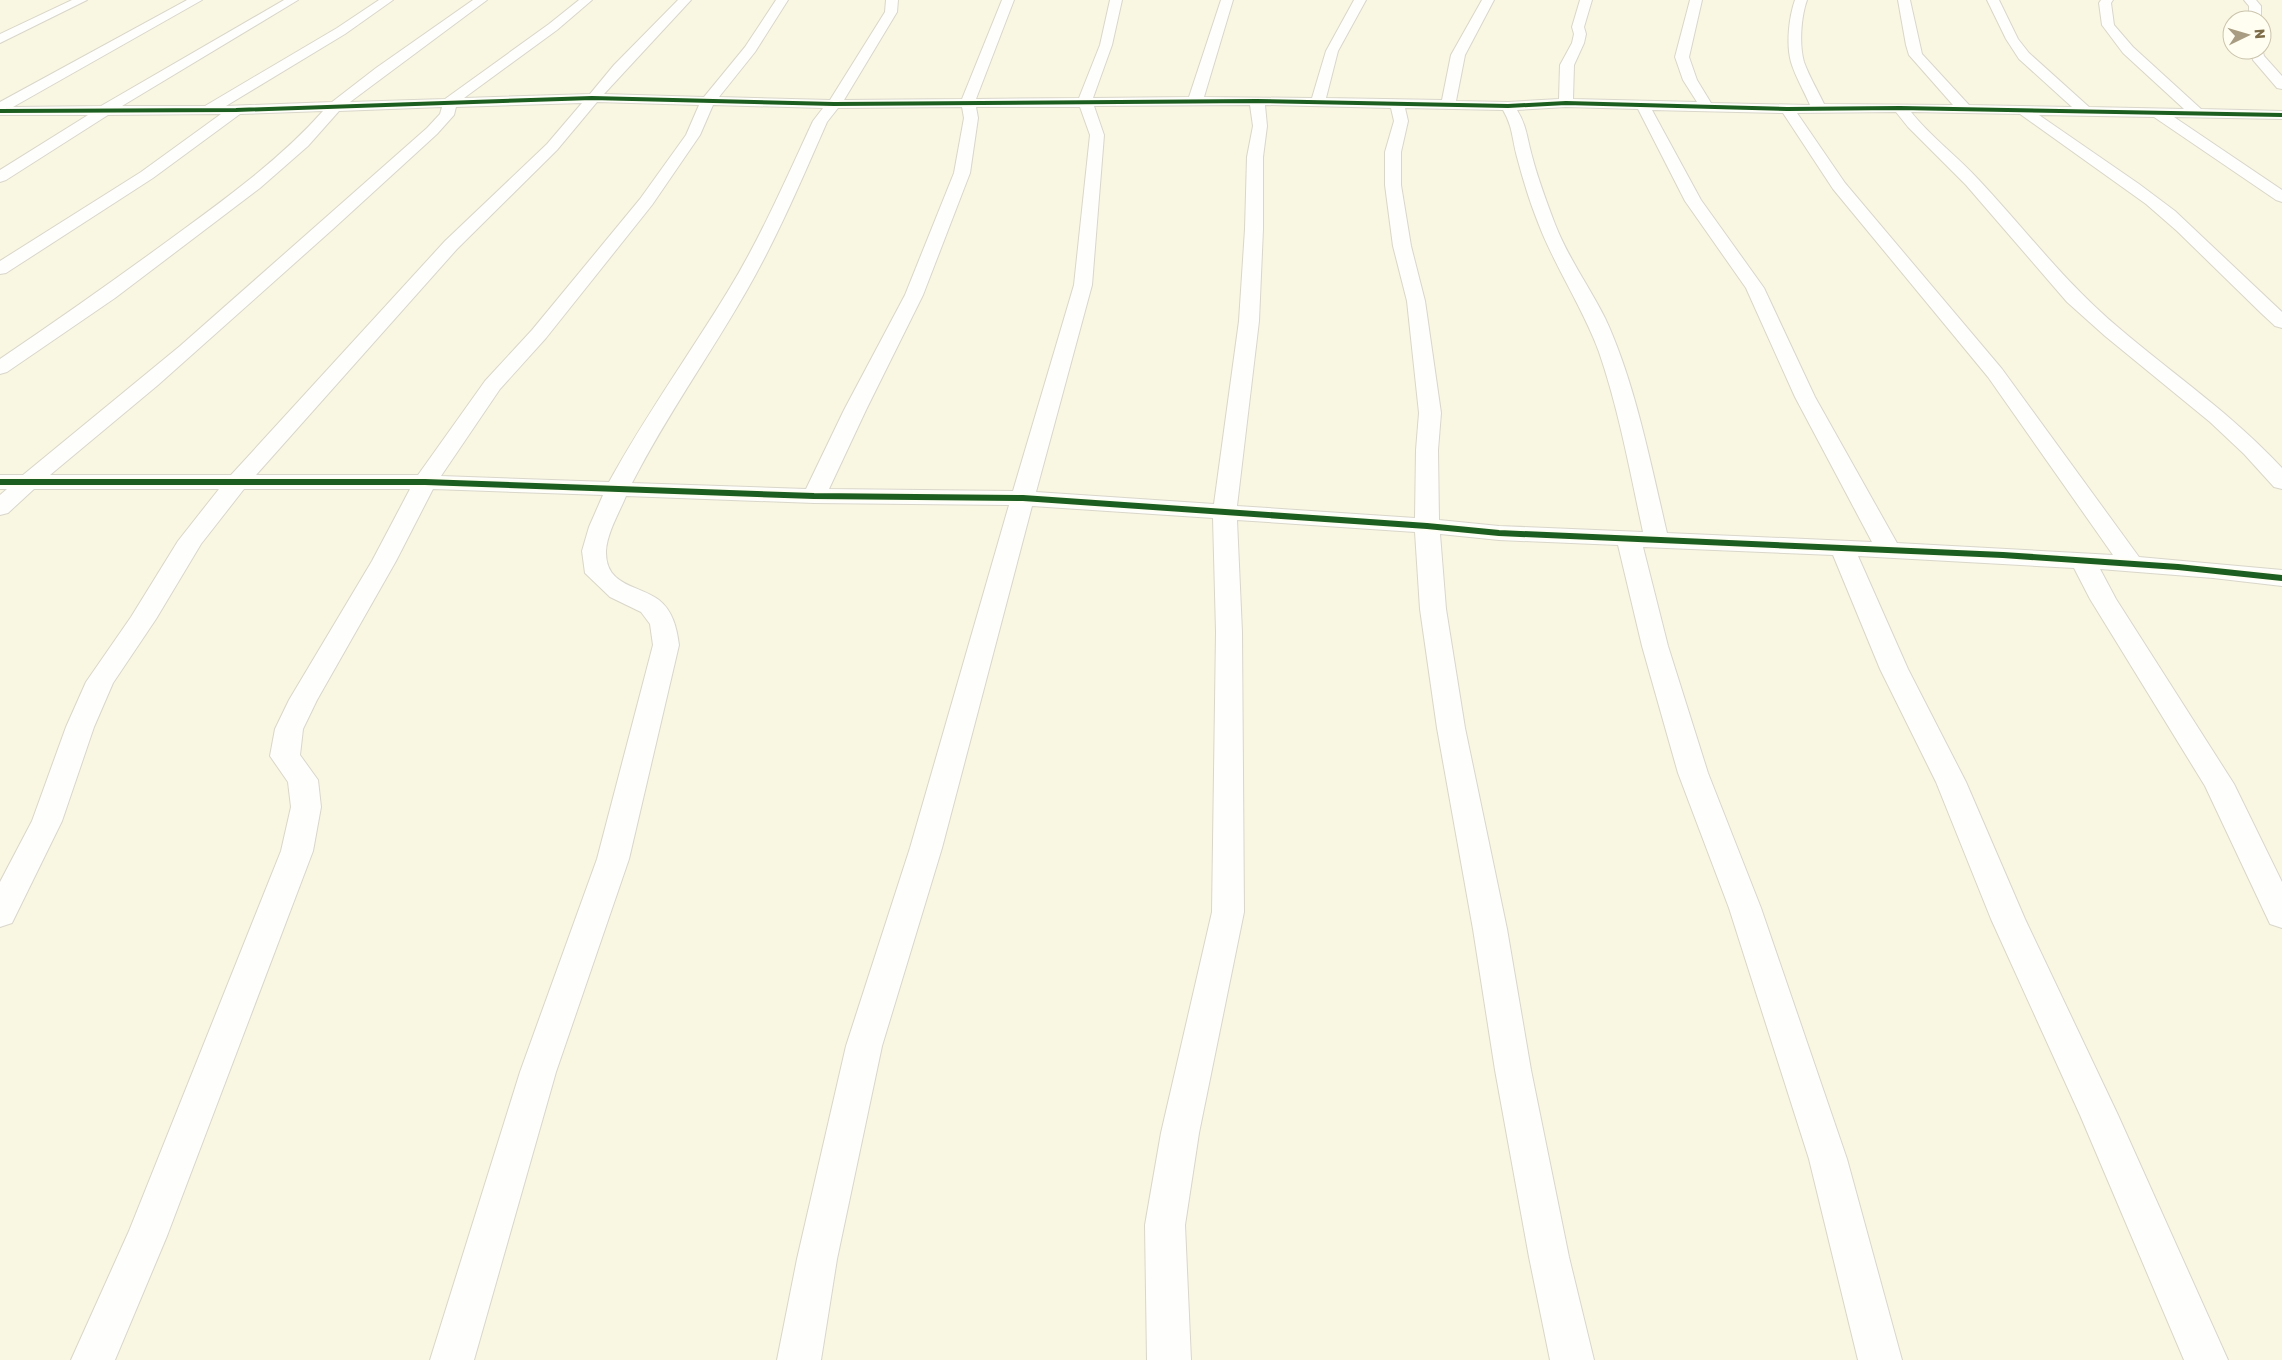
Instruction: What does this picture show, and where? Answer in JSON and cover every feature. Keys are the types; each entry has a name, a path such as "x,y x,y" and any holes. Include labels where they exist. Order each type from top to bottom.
{"street":[{"path":"0,39 81,0"},
{"path":"0,109 196,0"},
{"path":"0,177 106,109 292,0"},
{"path":"209,110 341,31 387,0"},
{"path":"0,368 108,294 254,185 303,143 336,107 381,71 481,0"},
{"path":"0,508 26,482 116,410 188,348 432,131 447,115 450,102 553,27 586,0"},
{"path":"0,914 47,821 80,727 100,682 143,619 190,541 237,482 451,245 552,147 592,98 685,0"},
{"path":"93,1360 146,1236 297,851 306,807 303,780 285,756 289,729 303,700 384,561 425,482 492,385 539,334 646,202 692,135 708,101 750,49 782,0"},
{"path":"452,1360 538,1072 613,859 666,646 663,624 650,606 619,592 598,573 594,551 617,488 644,438 737,291 774,224 820,122 834,104 882,27 890,12 892,0"},
{"path":"814,496 840,447 855,410 914,294 962,173 971,118 968,102 1008,0"},
{"path":"799,1360 817,1259 864,1046 926,848 1083,285 1097,135 1085,101 1106,45 1116,0"},
{"path":"1196,102 1227,0"},
{"path":"1318,102 1332,51 1360,0"},
{"path":"1448,106 1458,55 1488,0"},
{"path":"1566,103 1565,82 1568,65 1578,43 1580,34 1578,27 1586,0"},
{"path":"1696,0 1682,57 1690,80 1707,107"},
{"path":"1800,0 1797,12 1796,53 1798,63 1820,109"},
{"path":"1904,0 1912,45 1916,55 1965,109"},
{"path":"1993,0 2012,39 2024,56 2086,112"},
{"path":"2107,0 2105,3 2108,25 2146,68 2197,113"},
{"path":"2261,60 2282,84"},
{"path":"0,109 236,110 592,98 834,104 1256,101 1508,106 1566,103 1787,109 1900,108 2281,116"},
{"path":"1169,1360 1165,1225 1180,1133 1228,912 1229,641 1225,511 1249,321 1254,229 1255,157 1260,126 1256,101"},
{"path":"1397,104 1401,121 1393,152 1393,185 1402,246 1416,300 1430,413 1426,450 1427,526 1433,609 1451,728 1490,929 1514,1079 1549,1257 1572,1360"},
{"path":"1642,104 1693,201 1755,288 1805,397 1888,549"},
{"path":"1508,106 1518,122 1524,156 1547,225 1565,265 1595,318 1609,353 1631,429 1655,646 1693,773 1745,908 1828,1158 1880,1360"},
{"path":"1900,108 1913,124 1972,182 2074,298 2112,332 2218,417 2252,449 2282,482"},
{"path":"1787,109 1839,186 1995,373 2132,564"},
{"path":"0,269 153,170 236,110"},
{"path":"2023,110 2134,186 2214,256 2245,290 2282,322"},
{"path":"2156,112 2282,197"},
{"path":"0,482 425,482 814,496 1023,498 1225,511 1500,533 2003,555 2132,564 2282,578"},
{"path":"1842,547 1894,669 1952,782 2008,919 2099,1115 2206,1360"},
{"path":"2084,562 2103,599 2219,784 2282,915"}],"shaded area":[{"path":"0,0 2282,0 2282,1360 0,1360"}],"cycle path":[{"path":"0,111 236,110 592,98 834,104 1257,101 1508,106 1566,103 1787,109 1900,108 2282,115"},
{"path":"0,482 425,482 814,496 1023,498 1427,526 1499,533 2003,555 2178,567 2282,578"}]}
